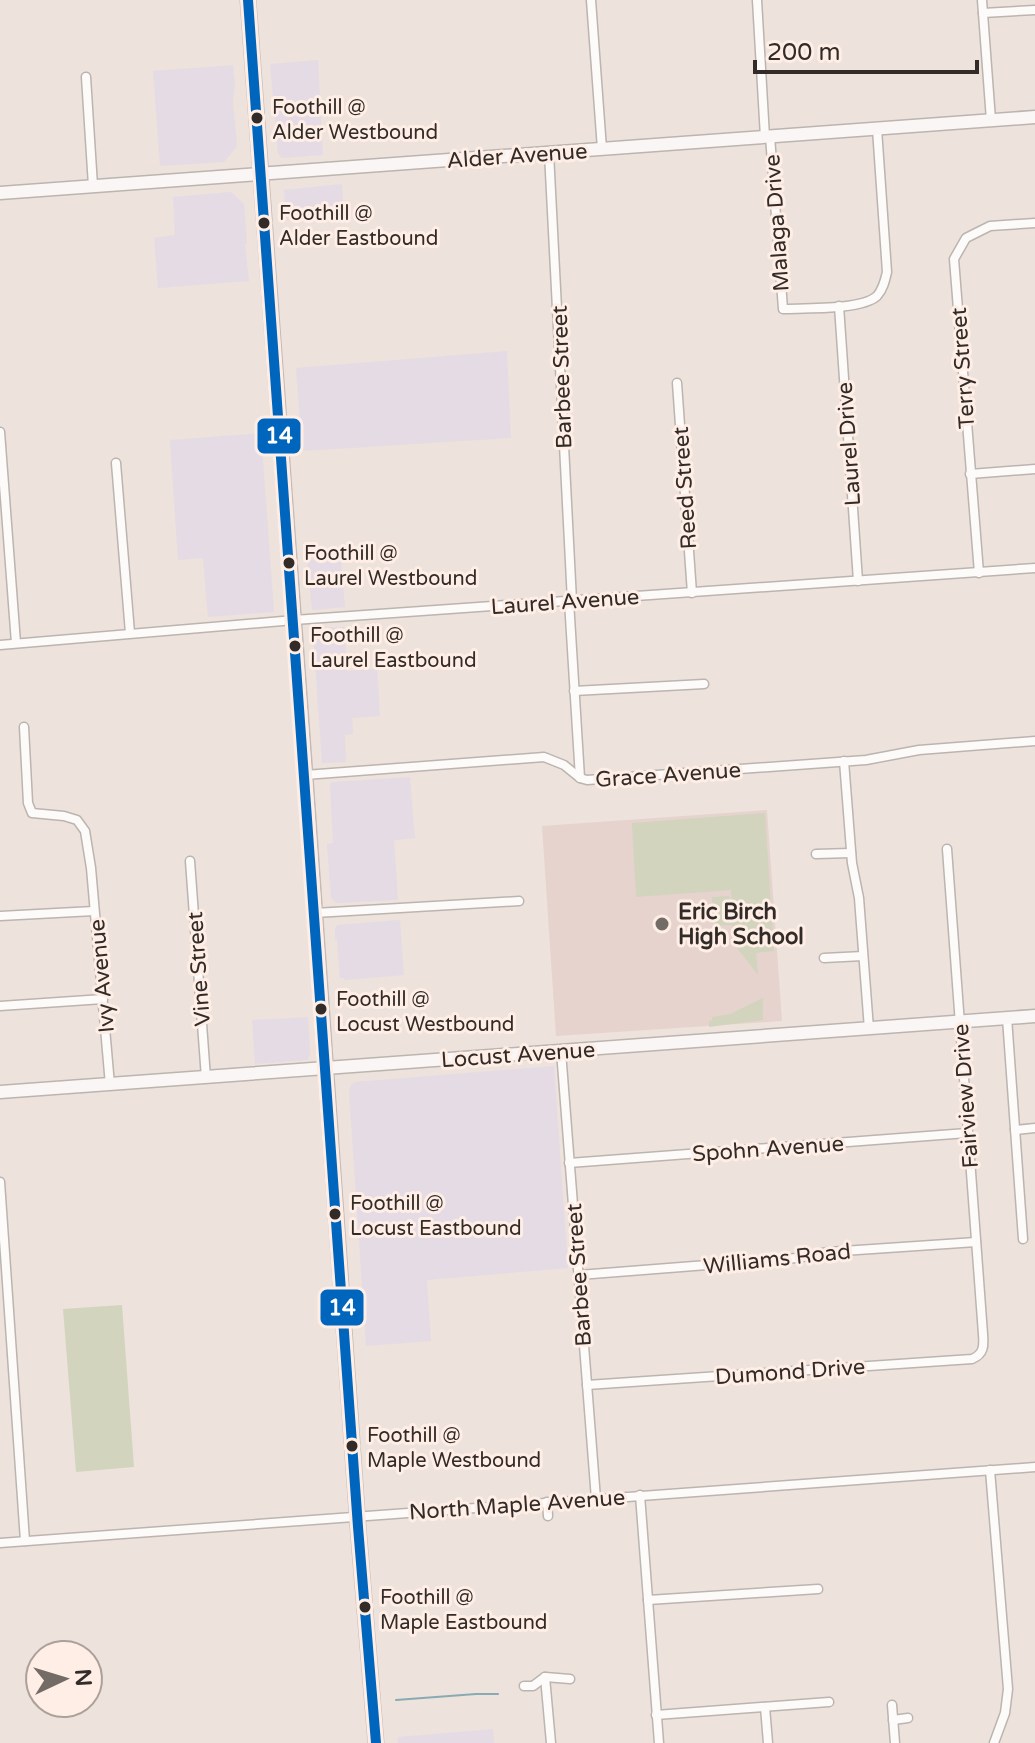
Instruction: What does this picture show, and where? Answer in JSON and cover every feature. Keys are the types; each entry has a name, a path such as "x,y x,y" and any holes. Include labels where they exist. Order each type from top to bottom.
{"main road":[{"path":"248,0 376,1743"}],"street":[{"path":"591,0 602,149"},
{"name":"Malaga Drive","path":"757,0 783,309 839,306"},
{"path":"982,0 991,120"},
{"path":"983,13 1035,10"},
{"path":"86,77 93,186"},
{"name":"Alder Avenue","path":"0,193 1035,117"},
{"path":"839,306 863,304 879,293 885,283 887,272 877,129"},
{"name":"Barbee Street","path":"549,153 580,778"},
{"name":"Terry Street","path":"979,573 954,259 966,238 990,226 1035,223"},
{"name":"Laurel Drive","path":"839,306 858,581"},
{"name":"Reed Street","path":"677,383 692,593"},
{"path":"0,432 16,643"},
{"path":"116,463 130,633"},
{"path":"970,474 1035,469"},
{"name":"Laurel Avenue","path":"0,645 294,620 1035,568"},
{"path":"574,691 704,684"},
{"name":"Ivy Avenue","path":"24,727 28,803 32,813 77,820 85,831 110,1085"},
{"name":"Grace Avenue","path":"305,775 544,757 587,780 844,761 919,750 1035,741"},
{"path":"844,761 869,1029"},
{"name":"Fairview Drive","path":"947,849 984,1343"},
{"path":"816,854 851,853"},
{"name":"Vine Street","path":"190,861 206,1078"},
{"path":"315,913 519,901"},
{"path":"0,916 94,911"},
{"path":"824,958 863,956"},
{"path":"0,1006 103,999"},
{"name":"Locust Avenue","path":"0,1092 1035,1016"},
{"path":"1007,1018 1023,1239"},
{"name":"Barbee Street","path":"561,1051 596,1499"},
{"path":"1015,1130 1035,1128"},
{"name":"Spohn Avenue","path":"569,1163 967,1133"},
{"path":"0,1182 25,1541"},
{"name":"Williams Road","path":"579,1275 976,1242"},
{"name":"Dumond Drive","path":"587,1385 972,1359 980,1354 984,1343"},
{"name":"North Maple Avenue","path":"0,1543 1035,1467"},
{"path":"990,1470 1008,1689 1005,1713 994,1743"},
{"path":"640,1495 659,1743"},
{"path":"582,1500 583,1512"},
{"path":"547,1502 548,1516"},
{"path":"648,1600 818,1589"},
{"path":"545,1677 551,1743"},
{"path":"524,1686 533,1686 545,1677 570,1679"},
{"path":"656,1715 829,1702"},
{"path":"892,1705 895,1743"},
{"path":"765,1707 768,1743"},
{"path":"893,1720 908,1718"}],"shaded area":[{"path":"318,60 323,155 282,158 278,154 270,64"},
{"path":"233,65 237,146 224,162 160,166 153,71"},
{"path":"342,184 344,215 286,220 284,190"},
{"path":"231,192 244,204 249,281 158,288 154,238 175,235 173,197"},
{"path":"507,351 511,438 302,451 296,368"},
{"path":"261,433 274,612 208,617 203,558 178,560 170,440"},
{"path":"346,557 347,563 341,564 345,607 312,610 307,560"},
{"path":"344,627 347,671 377,669 380,716 352,718 353,734 345,735 346,762 322,763 313,633 317,628"},
{"path":"410,777 415,838 394,840 398,900 337,903 331,898 327,844 333,843 330,784"},
{"name":"Eric Birch High School","path":"767,810 782,1021 556,1036 542,826"},
{"path":"400,920 404,975 340,978 335,939 337,925"},
{"path":"308,1017 308,1060 255,1064 252,1020"},
{"path":"554,1066 568,1268 427,1280 431,1341 366,1346 351,1085 355,1082"},
{"path":"493,1729 494,1743 398,1743 398,1737"}],"green space":[{"path":"765,813 774,951 756,953 758,975 734,944 732,925 714,926 712,897 729,896 732,922 731,890 636,897 632,823"},
{"path":"763,998 763,1020 709,1027 712,1017 730,1014"},
{"path":"122,1305 134,1467 76,1472 63,1309"}],"waterway":[{"path":"396,1700 498,1694"}],"transit line":[{"name":"14","path":"248,0 376,1743"}],"place":[{"name":"Foothill @ Alder Westbound","path":"257,118"},
{"name":"Foothill @ Alder Eastbound","path":"264,223"},
{"name":"Foothill @ Laurel Westbound","path":"289,563"},
{"name":"Foothill @ Laurel Eastbound","path":"295,646"},
{"name":"Eric Birch High School","path":"662,924"},
{"name":"Foothill @ Locust Westbound","path":"321,1009"},
{"name":"Foothill @ Locust Eastbound","path":"335,1214"},
{"name":"Foothill @ Maple Westbound","path":"352,1446"},
{"name":"Foothill @ Maple Eastbound","path":"365,1607"}]}
